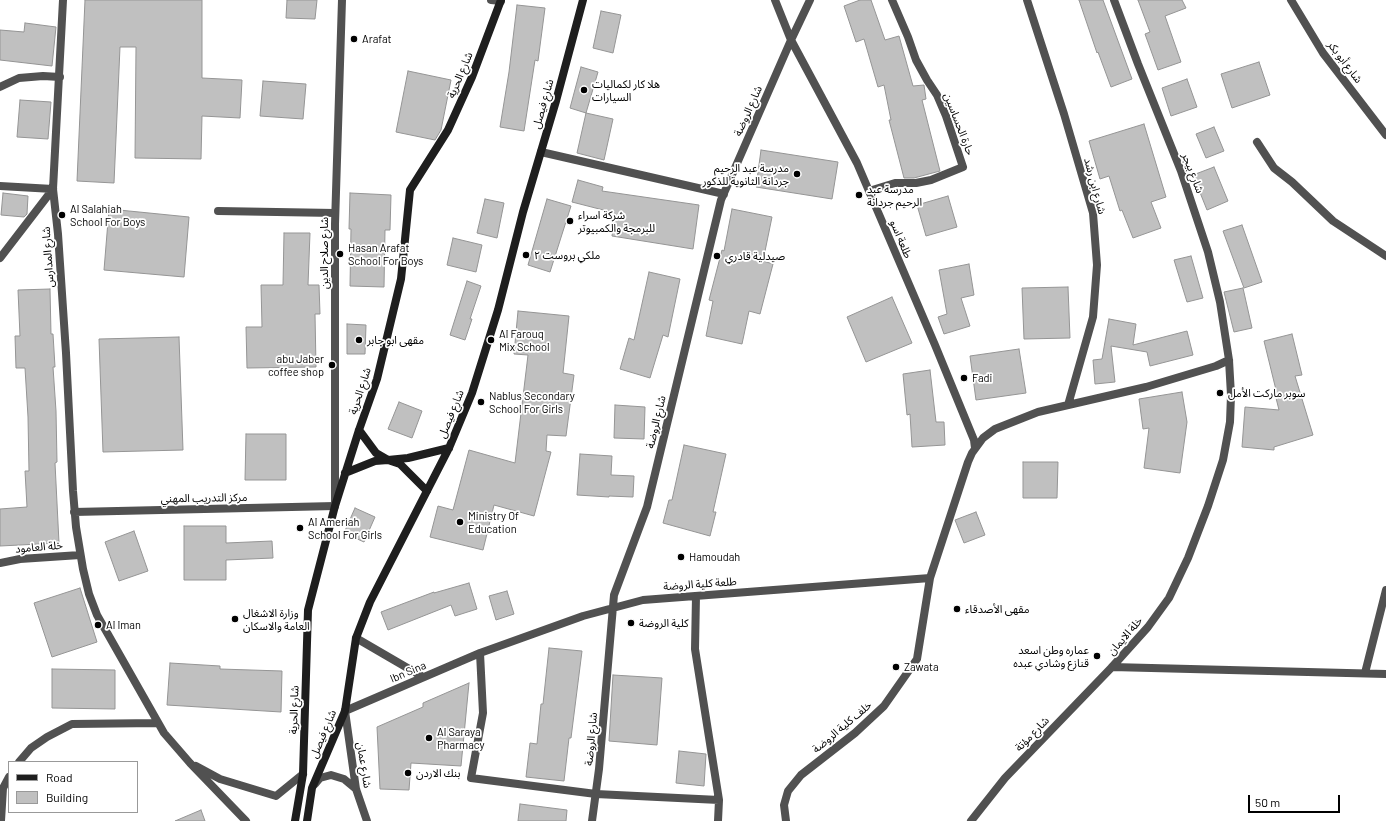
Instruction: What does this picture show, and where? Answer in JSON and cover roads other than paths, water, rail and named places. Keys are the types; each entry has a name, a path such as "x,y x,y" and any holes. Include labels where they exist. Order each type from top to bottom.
{"main road":[{"name":"شارع فيصل","path":"307,821 312,788 344,711 356,638 370,602 449,448 472,393 498,310 523,212 556,101 583,0"},
{"name":"شارع الحرية","path":"295,821 303,774 308,610 335,506 377,379 401,279 410,190 448,130 472,77 501,1"},
{"path":"359,430 376,453 388,460 400,464 427,491"},
{"path":"345,473 375,461 408,458 449,448"}],"street":[{"name":"شارع المدارس","path":"63,0 53,189 58,234 66,345 74,512 80,555 88,589 95,610 164,733 190,763 246,821"},
{"name":"شارع صلاح الدين","path":"335,506 335,213 342,0"},
{"path":"491,0 501,1"},
{"name":"طلعة اسو","path":"775,0 790,40 857,163 974,440 975,448"},
{"name":"شارع الروضة","path":"592,821 600,769 614,595 647,507 721,200 790,40 810,0"},
{"name":"حارة الحساسين","path":"869,191 895,183 931,180 963,167 943,109 937,95 926,80 916,60 892,0"},
{"name":"شارع ابن رشد","path":"1027,0 1064,114 1092,213 1097,264 1093,317 1068,405"},
{"name":"شارع بيجر","path":"1114,0 1181,171 1200,225 1220,302 1229,360"},
{"name":"شارع أبو بكر","path":"1291,0 1323,53 1386,135"},
{"path":"0,87 19,78 43,76 60,77"},
{"path":"1258,142 1274,168 1292,182 1333,221 1386,256"},
{"path":"541,152 724,194"},
{"path":"0,186 53,189"},
{"path":"0,258 53,189"},
{"path":"218,211 335,213"},
{"name":"خلف كلية الروضة","path":"786,821 784,805 788,791 796,780 855,733 884,706 917,659 930,578 968,462 975,448 983,438 995,429 1038,412 1146,387 1216,366 1229,360"},
{"name":"خلة الايمان","path":"1112,667 1148,627 1169,598 1193,545 1208,506 1223,460 1230,422 1232,395 1229,360"},
{"name":"مركز التدريب المهني","path":"74,512 335,506"},
{"name":"خلة العامود","path":"0,563 20,559 80,555"},
{"name":"طلعة كلية الروضة","path":"480,653 583,616 643,600 930,578"},
{"path":"1365,673 1386,590"},
{"path":"696,596 695,649 719,800 718,821"},
{"path":"356,638 423,677"},
{"path":"480,653 483,713 471,778 596,794 719,800"},
{"name":"Ibn Sina","path":"344,711 480,653"},
{"name":"خلة الايمان","path":"1112,667 1386,674"},
{"name":"شارع مؤتة","path":"971,821 1005,778 1112,667"},
{"name":"شارع عمان","path":"344,711 356,789 367,821"},
{"path":"20,761 31,748 47,737 72,724 158,723"},
{"path":"190,763 220,779 276,796 303,774"},
{"path":"312,788 320,778 331,775 344,779 356,789"},
{"path":"1,821 3,788 8,779"}],"place":[{"name":"Arafat","path":"354,39"},
{"name":"هلا كار لكماليات السيارات","path":"584,90"},
{"name":"مدرسة عبد الرحيم جردانة الثانوية للذكور","path":"797,174"},
{"name":"مدرسة عبد الرحيم جردانة","path":"859,195"},
{"name":"Al Salahiah School For Boys","path":"62,215"},
{"name":"شركة اسراء للبرمجة والكمبيوتر","path":"570,221"},
{"name":"Hasan Arafat School For Boys","path":"340,254"},
{"name":"ملكي بروست ٢","path":"526,255"},
{"name":"صيدلية قادري","path":"717,256"},
{"name":"مقهى ابو جابر","path":"359,340"},
{"name":"Al Farouq Mix School","path":"491,340"},
{"name":"abu Jaber coffee shop","path":"332,365"},
{"name":"Fadi","path":"964,378"},
{"name":"سوبر ماركت الأمل","path":"1220,393"},
{"name":"Nablus Secondary School For Girls","path":"481,402"},
{"name":"Ministry Of Education","path":"460,522"},
{"name":"Al Ameriah School For Girls","path":"300,528"},
{"name":"Hamoudah","path":"681,557"},
{"name":"مقهى الأصدقاء","path":"957,609"},
{"name":"وزارة الاشغال العامة والاسكان","path":"235,619"},
{"name":"كلية الروضة","path":"631,623"},
{"name":"Al Iman","path":"98,625"},
{"name":"عماره وطن اسعد قنازع وشادي عبده","path":"1097,656"},
{"name":"Zawata","path":"896,667"},
{"name":"Al Saraya Pharmacy","path":"429,738"},
{"name":"بنك الاردن","path":"408,773"}]}
